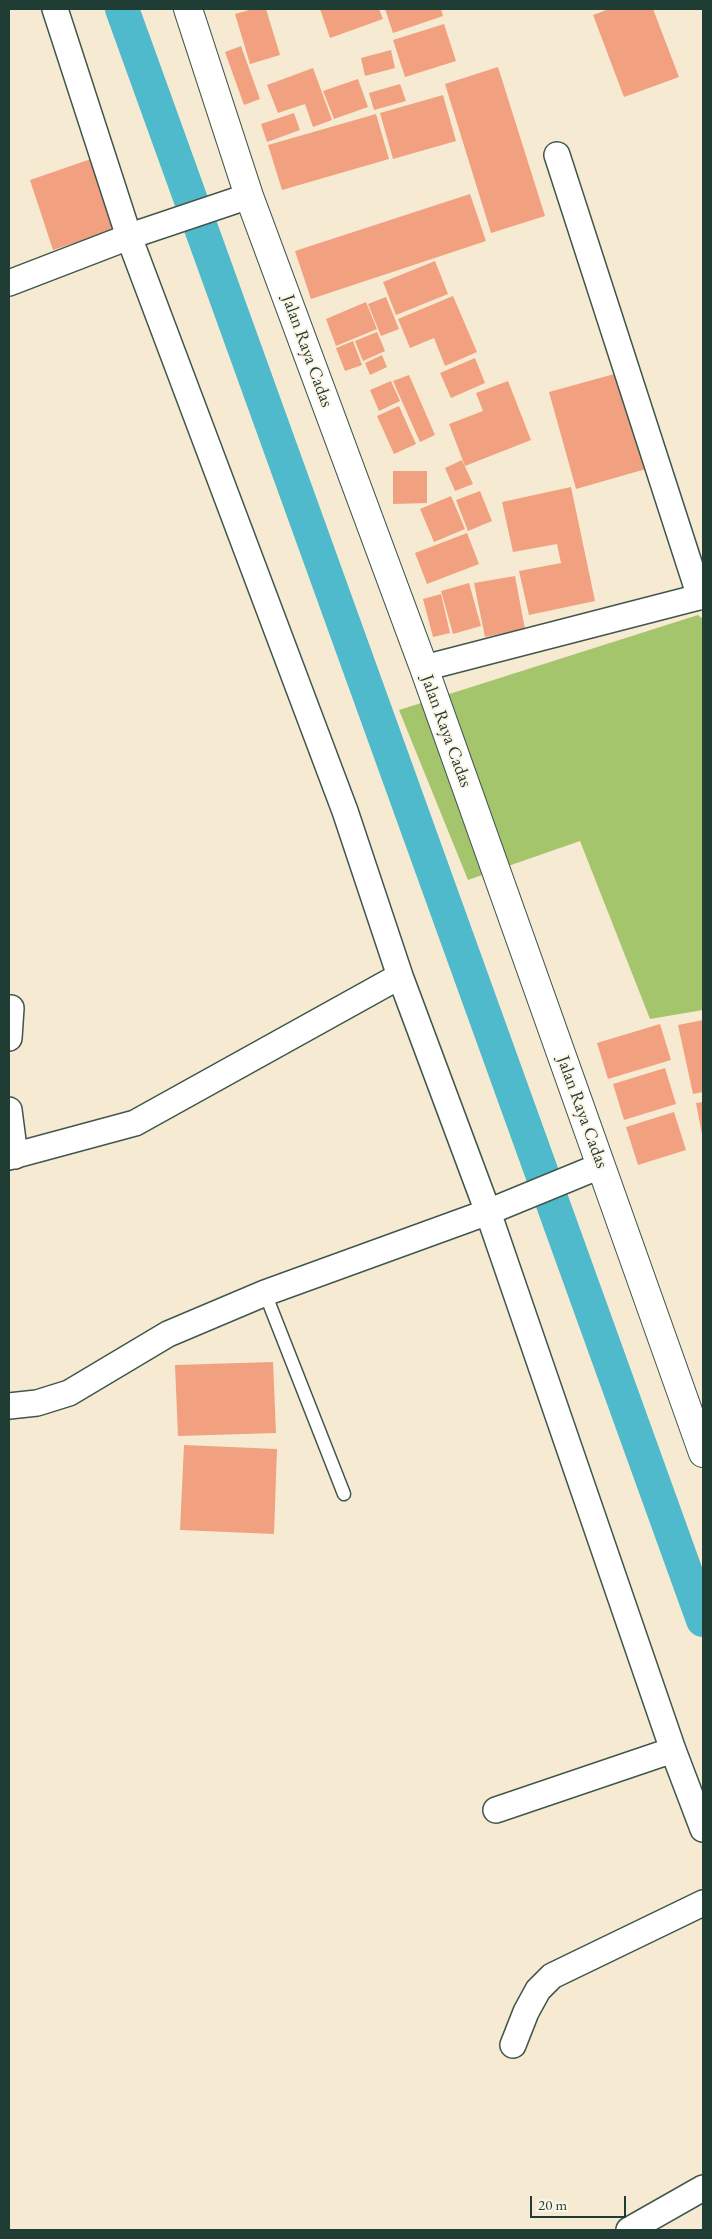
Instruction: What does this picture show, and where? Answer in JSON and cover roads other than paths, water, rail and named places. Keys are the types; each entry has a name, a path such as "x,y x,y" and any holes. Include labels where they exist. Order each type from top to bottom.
{"street":[{"path":"55,9 134,235 345,811 400,976 488,1212 673,1750 703,1829"},
{"name":"Jalan Raya Cadas","path":"188,9 244,197 424,668 591,1170 703,1453"},
{"path":"424,668 702,596 557,155"},
{"path":"9,283 134,235 244,197"},
{"path":"9,1110 12,1156 135,1123 400,976"},
{"path":"9,1038 11,1008"},
{"path":"9,1406 37,1402 68,1393 168,1334 265,1293 488,1212 591,1170"},
{"path":"496,1810 673,1750"},
{"path":"513,2045 526,2012 538,1990 552,1976 703,1903"},
{"path":"630,2230 703,2188"}],"lane":[{"path":"265,1293 344,1494"}],"waterway":[{"path":"122,9 703,1620"}]}
